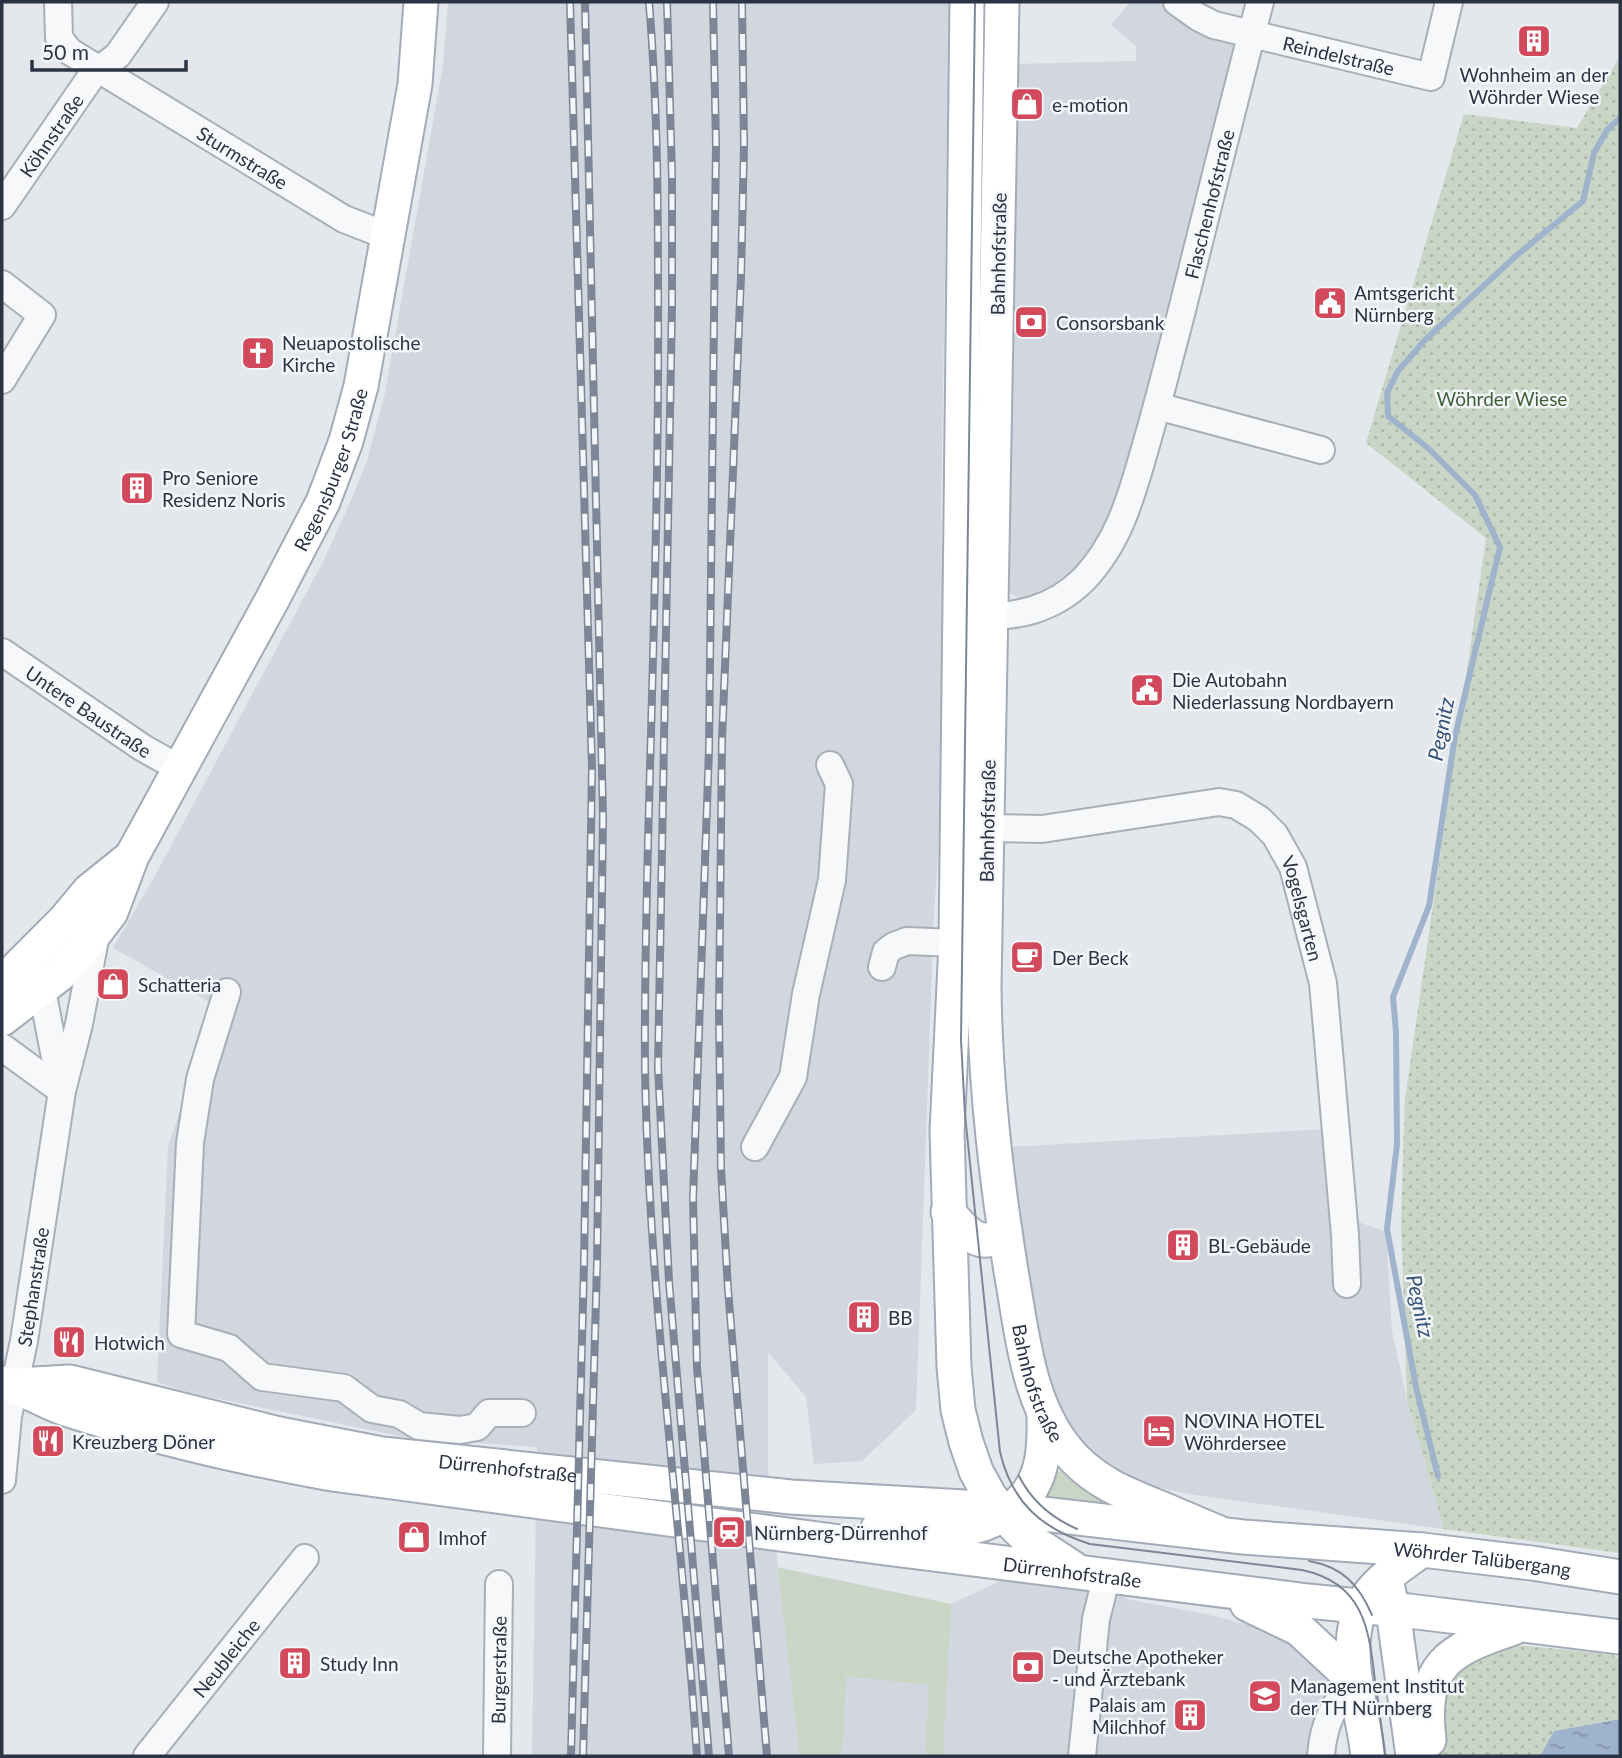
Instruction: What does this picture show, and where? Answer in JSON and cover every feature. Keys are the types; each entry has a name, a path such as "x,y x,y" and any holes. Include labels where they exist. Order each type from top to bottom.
{"main road":[{"name":"Regensburger Straße","path":"2,1020 42,990 72,962 111,912 132,856 295,558 331,482 361,386 415,84 421,2"},
{"name":"Bahnhofstraße","path":"967,2 956,943 947,1106 952,1342 958,1410 976,1471 1004,1512 1027,1538 1092,1573"},
{"name":"Bahnhofstraße","path":"1002,2 984,986 985,1063 1005,1231 1033,1381 1044,1411 1061,1443 1100,1481 1120,1492 1222,1534"},
{"name":"Regensburger Straße","path":"2,983 64,921 89,891 132,856"},
{"path":"948,1212 966,1232 977,1239 992,1239 1005,1231"},
{"name":"Dürrenhofstraße","path":"8,1384 70,1382 279,1434 382,1454 791,1497 1004,1512 1343,1544"},
{"name":"Dürrenhofstraße","path":"8,1384 64,1409 237,1455 412,1486 1216,1589 1380,1598"},
{"path":"1004,1512 1028,1493 1038,1475 1043,1455 1044,1411"},
{"name":"Dürrenhofstraße","path":"805,1538 888,1527 962,1529 1004,1512"},
{"path":"1343,1544 1364,1555 1380,1598 1413,1756"},
{"name":"Wöhrder Talübergang","path":"1343,1544 1532,1563 1620,1577"},
{"path":"1368,1756 1356,1682 1353,1641 1356,1620 1380,1598 1422,1550"},
{"name":"Dürrenhofstraße","path":"1216,1589 1299,1629 1356,1682"},
{"path":"1380,1598 1519,1626 1620,1637"},
{"path":"1431,1756 1427,1711 1430,1689 1438,1669 1466,1646 1519,1626"}],"street":[{"name":"Sturmstraße","path":"58,2 59,38 69,51 344,219 388,236"},
{"name":"Köhnstraße","path":"2,206 91,78 118,55 155,2"},
{"name":"Reindelstraße","path":"1177,2 1198,17 1214,24 1431,77 1449,2"},
{"name":"Flaschenhofstraße","path":"959,618 1024,614 1042,609 1060,599 1086,577 1107,551 1120,529 1157,406 1260,2"},
{"path":"2,284 42,315 2,380"},
{"path":"1157,406 1321,450"},
{"name":"Untere Baustraße","path":"2,652 143,748 179,768"},
{"path":"755,1147 793,1077 806,994 832,880 839,784 830,765"},
{"name":"Vogelsgarten","path":"987,828 1042,829 1219,802 1236,805 1259,819 1275,835 1293,867 1323,983 1348,1284"},
{"name":"Regensburger Straße","path":"42,990 44,967 60,946 64,921"},
{"name":"Stephanstraße","path":"2,1480 8,1384 28,1318 62,1091 79,1024 97,931"},
{"path":"882,967 886,952 901,942 956,943"},
{"name":"Stephanstraße","path":"42,990 62,1091"},
{"path":"227,992 200,1079 190,1143 181,1334 229,1348 262,1377 344,1388 372,1409 399,1413 419,1426 460,1430 477,1427 489,1413 522,1413"},
{"path":"2,1047 62,1091"},
{"name":"Neubleiche","path":"147,1756 305,1558"},
{"path":"1083,1756 1096,1619 1092,1573"},
{"name":"Burgerstraße","path":"497,1756 499,1584"},
{"path":"1321,1756 1331,1712 1342,1694 1356,1682"}],"shaded area":[{"path":"448,2 952,2 941,508 945,756 934,915 916,1410 862,1461 814,1464 806,1397 768,1352 768,1466 778,1567 951,1604 1022,1571 1068,1576 1131,1600 1257,1627 1287,1641 1318,1664 1329,1682 1316,1756 532,1756 537,1447 414,1439 186,1392 157,1382 168,1147 215,1005 113,948 156,874 324,560 367,461 385,393 443,65"},
{"path":"1130,2 1163,2 1236,47 1118,517 1071,578 1029,600 1019,599 1009,592 1006,586 1013,64 1136,61 1136,46 1111,25"},
{"path":"1328,1129 1345,1217 1386,1232 1392,1331 1407,1400 1444,1529 1195,1495 1140,1484 1115,1471 1074,1434 1060,1410 1049,1381 1037,1330 1006,1147"}],"green space":[{"name":"Wöhrder Wiese","path":"1620,56 1620,1553 1444,1529 1407,1400 1401,1218 1405,1099 1486,538 1366,443 1464,114 1577,128"},
{"path":"1071,1470 1133,1508 1040,1498 1051,1472"},
{"path":"778,1568 951,1604 943,1756 925,1756 929,1685 846,1676 842,1756 800,1756"},
{"path":"1515,1645 1612,1654 1620,1660 1620,1719 1554,1731 1540,1756 1436,1756 1432,1725 1456,1664"}],"water":[{"path":"1620,1719 1620,1756 1540,1756 1554,1731"}],"waterway":[{"name":"Pegnitz","path":"1438,1476 1416,1387 1387,1229 1397,1144 1393,997 1429,906 1455,736 1500,547 1475,495 1429,449 1388,416 1387,393 1398,371 1425,340 1517,255 1583,201 1594,153 1607,130 1620,118"}],"tram line":[{"path":"975,2 961,1040 965,1115 1000,1452 1005,1470 1021,1500 1044,1522 1073,1538 1090,1544 1302,1570 1322,1576 1338,1585 1359,1610 1370,1643 1385,1756"},
{"path":"1019,1476 1030,1494 1044,1508 1077,1529"},
{"path":"1309,1561 1331,1568 1348,1579 1372,1615"}],"railway":[{"path":"570,2 592,768 584,1264 571,1756"},
{"path":"583,1756 597,1264 603,817 585,2"},
{"path":"649,2 658,214 658,340 645,1070 659,1327 697,1756"},
{"path":"667,2 672,176 672,306 658,1067 669,1281 709,1756"},
{"path":"713,2 716,144 709,749 693,1199 697,1367 729,1756"},
{"path":"742,2 744,144 741,276 722,740 719,1011 721,1168 728,1289 767,1756"}],"place":[{"name":"Wohnheim an der Wöhrder Wiese","path":"1534,41"},
{"name":"e-motion","path":"1027,104"},
{"name":"Amtsgericht Nürnberg","path":"1330,303"},
{"name":"Consorsbank","path":"1031,322"},
{"name":"Neuapostolische Kirche","path":"258,353"},
{"name":"Pro Seniore Residenz Noris","path":"137,488"},
{"name":"Die Autobahn Niederlassung Nordbayern","path":"1147,690"},
{"name":"Der Beck","path":"1027,957"},
{"name":"Schatteria","path":"113,984"},
{"name":"BL-Gebäude","path":"1183,1245"},
{"name":"BB","path":"864,1317"},
{"name":"Hotwich","path":"69,1342"},
{"name":"NOVINA HOTEL Wöhrdersee","path":"1159,1431"},
{"name":"Kreuzberg Döner","path":"48,1441"},
{"name":"Nürnberg-Dürrenhof","path":"729,1532"},
{"name":"Imhof","path":"414,1537"},
{"name":"Study Inn","path":"295,1663"},
{"name":"Deutsche Apotheker - und Ärztebank","path":"1028,1667"},
{"name":"Management Institut der TH Nürnberg","path":"1265,1696"},
{"name":"Palais am Milchhof","path":"1190,1715"}]}
